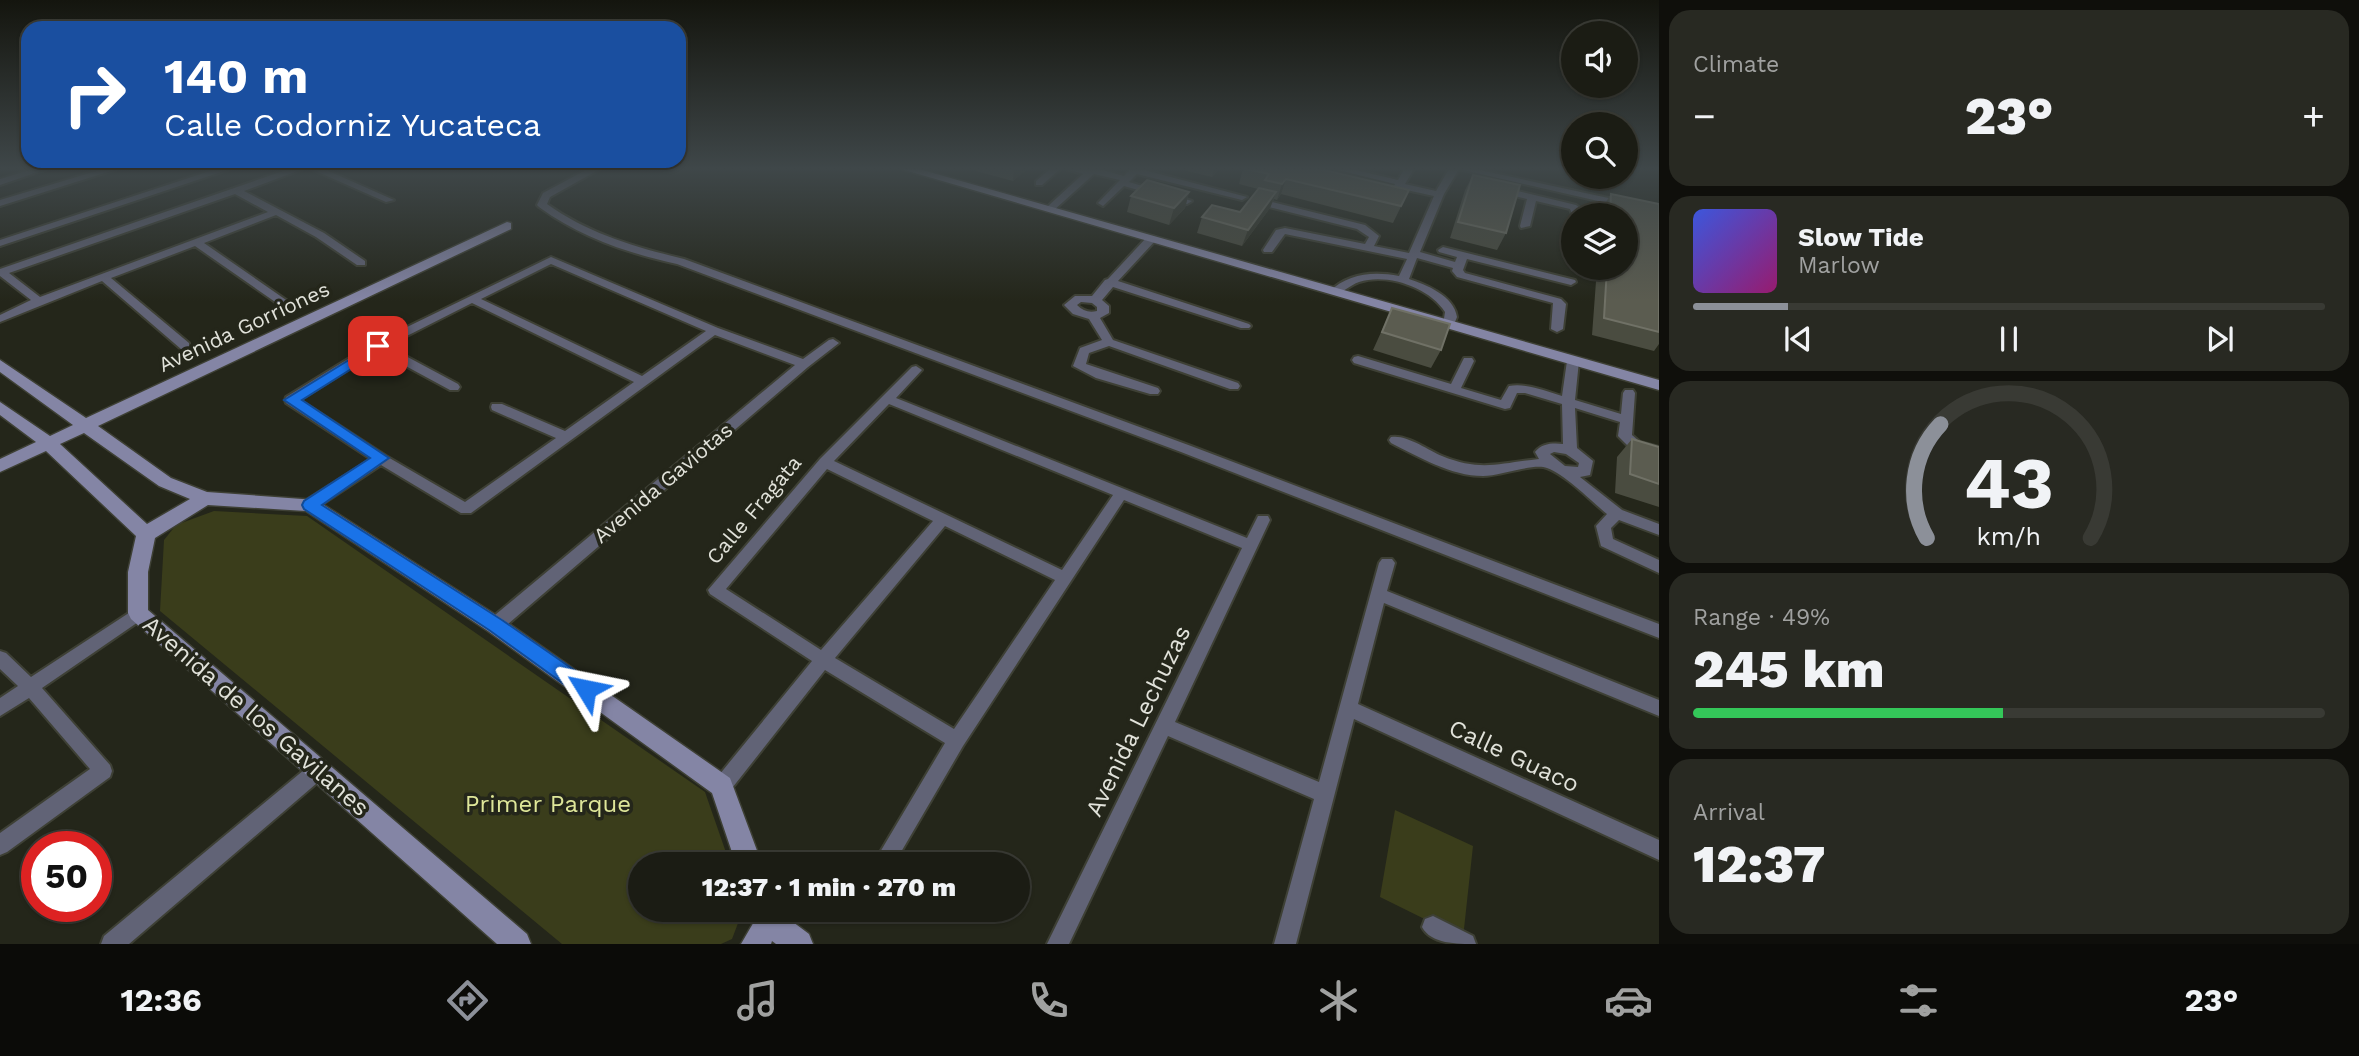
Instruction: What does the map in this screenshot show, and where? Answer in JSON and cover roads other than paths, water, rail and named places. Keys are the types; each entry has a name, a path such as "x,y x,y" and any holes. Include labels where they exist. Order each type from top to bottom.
{"main road":[{"path":"1074,213 1151,239 1339,288"},
{"path":"1078,213 1450,320 1659,373"},
{"name":"Avenida Gorriones","path":"0,466 507,226"},
{"path":"1450,320 1573,361 1659,385"},
{"path":"0,365 165,482 205,498 310,505 495,625 722,786 745,852"},
{"path":"0,407 48,443 146,534 205,498"},
{"name":"Avenida de los Gavilanes","path":"146,534 138,572 138,613 517,944"},
{"path":"763,925 799,944"}],"street":[{"path":"0,243 91,213"},
{"path":"39,301 1,272 169,213"},
{"path":"0,317 273,213"},
{"path":"278,213 320,235 361,263"},
{"path":"551,213 641,254 680,261 908,345 1659,631"},
{"path":"1304,213 1361,227 1374,236 1369,246"},
{"path":"1403,280 1431,213"},
{"path":"1525,226 1531,213"},
{"path":"1268,250 1280,232 1285,231 1358,248 1369,246 1443,262 1461,260 1571,282"},
{"path":"1095,300 1151,239"},
{"path":"198,243 285,304"},
{"path":"1443,250 1461,260"},
{"path":"714,330 466,509 292,400 378,346 551,260 714,330 804,364"},
{"path":"1461,260 1457,271 1470,278 1557,300 1560,304 1557,329"},
{"path":"103,277 185,346"},
{"path":"1339,288 1360,278 1403,280 1433,293 1450,320"},
{"path":"1110,282 1245,326"},
{"path":"472,299 643,381"},
{"path":"1079,299 1095,300 1103,306 1102,313 1093,316 1077,313 1070,305 1079,299"},
{"path":"1093,316 1109,342 1234,386"},
{"path":"1109,342 1084,351 1079,366 1154,391"},
{"name":"Avenida Gaviotas","path":"495,625 804,364 833,344"},
{"path":"378,346 454,387"},
{"path":"1358,360 1504,405 1513,388 1526,389 1626,420"},
{"path":"1454,390 1468,361"},
{"path":"1570,450 1568,403 1573,361"},
{"name":"Calle Fragata","path":"916,370 825,462 716,590 822,660 957,740"},
{"path":"1629,393 1625,436 1628,441 1659,452"},
{"path":"888,399 1248,545"},
{"path":"496,407 566,437"},
{"path":"1396,440 1450,463 1480,471 1527,463 1548,463 1566,473 1617,514 1659,530"},
{"path":"1548,463 1542,453 1552,447 1570,450 1586,461 1585,472 1566,473"},
{"path":"310,505 381,458"},
{"path":"825,462 1065,578"},
{"path":"890,852 957,740 1121,494"},
{"path":"1617,514 1603,526 1606,542 1659,567"},
{"path":"722,786 822,660 943,519"},
{"name":"Avenida Lechuzas","path":"1058,944 1248,545 1263,520"},
{"path":"1285,944 1387,563"},
{"path":"1378,594 1659,708"},
{"path":"0,708 138,613"},
{"path":"0,658 31,688 103,771 0,845"},
{"name":"Calle Guaco","path":"1348,708 1659,850"},
{"path":"1163,725 1325,794"},
{"path":"112,944 317,771"},
{"path":"1433,927 1465,944"}],"park label":[{"name":"Primer Parque","path":"548,804"}]}
